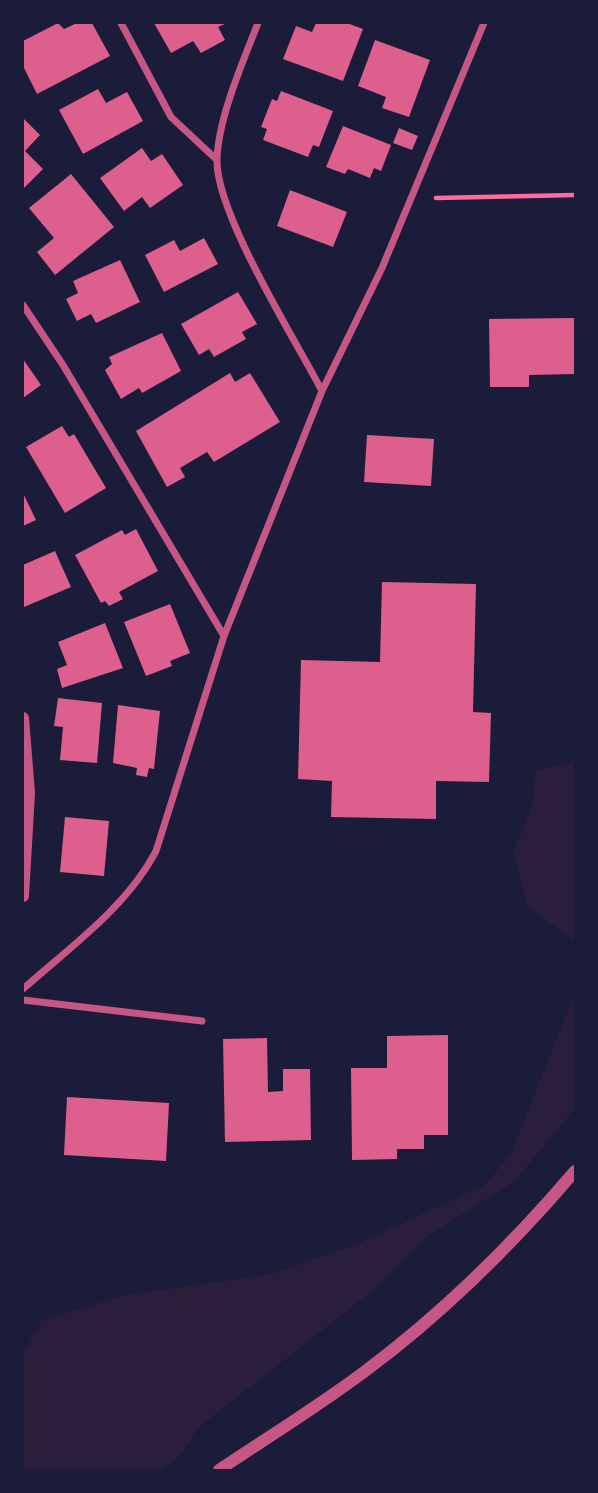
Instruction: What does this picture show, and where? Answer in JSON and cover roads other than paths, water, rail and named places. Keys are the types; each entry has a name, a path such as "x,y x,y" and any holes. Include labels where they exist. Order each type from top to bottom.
{"street":[{"path":"121,23 171,117 217,160"},
{"path":"258,23 231,90 217,160 228,212 322,391"},
{"path":"23,989 86,933 144,875 156,852 224,635 322,391 412,198 484,23"},
{"path":"23,304 63,365 224,635"},
{"path":"23,718 29,793 23,895"},
{"path":"23,1000 202,1021"},
{"path":"219,1470 364,1372 459,1294 539,1214 575,1171"}]}
